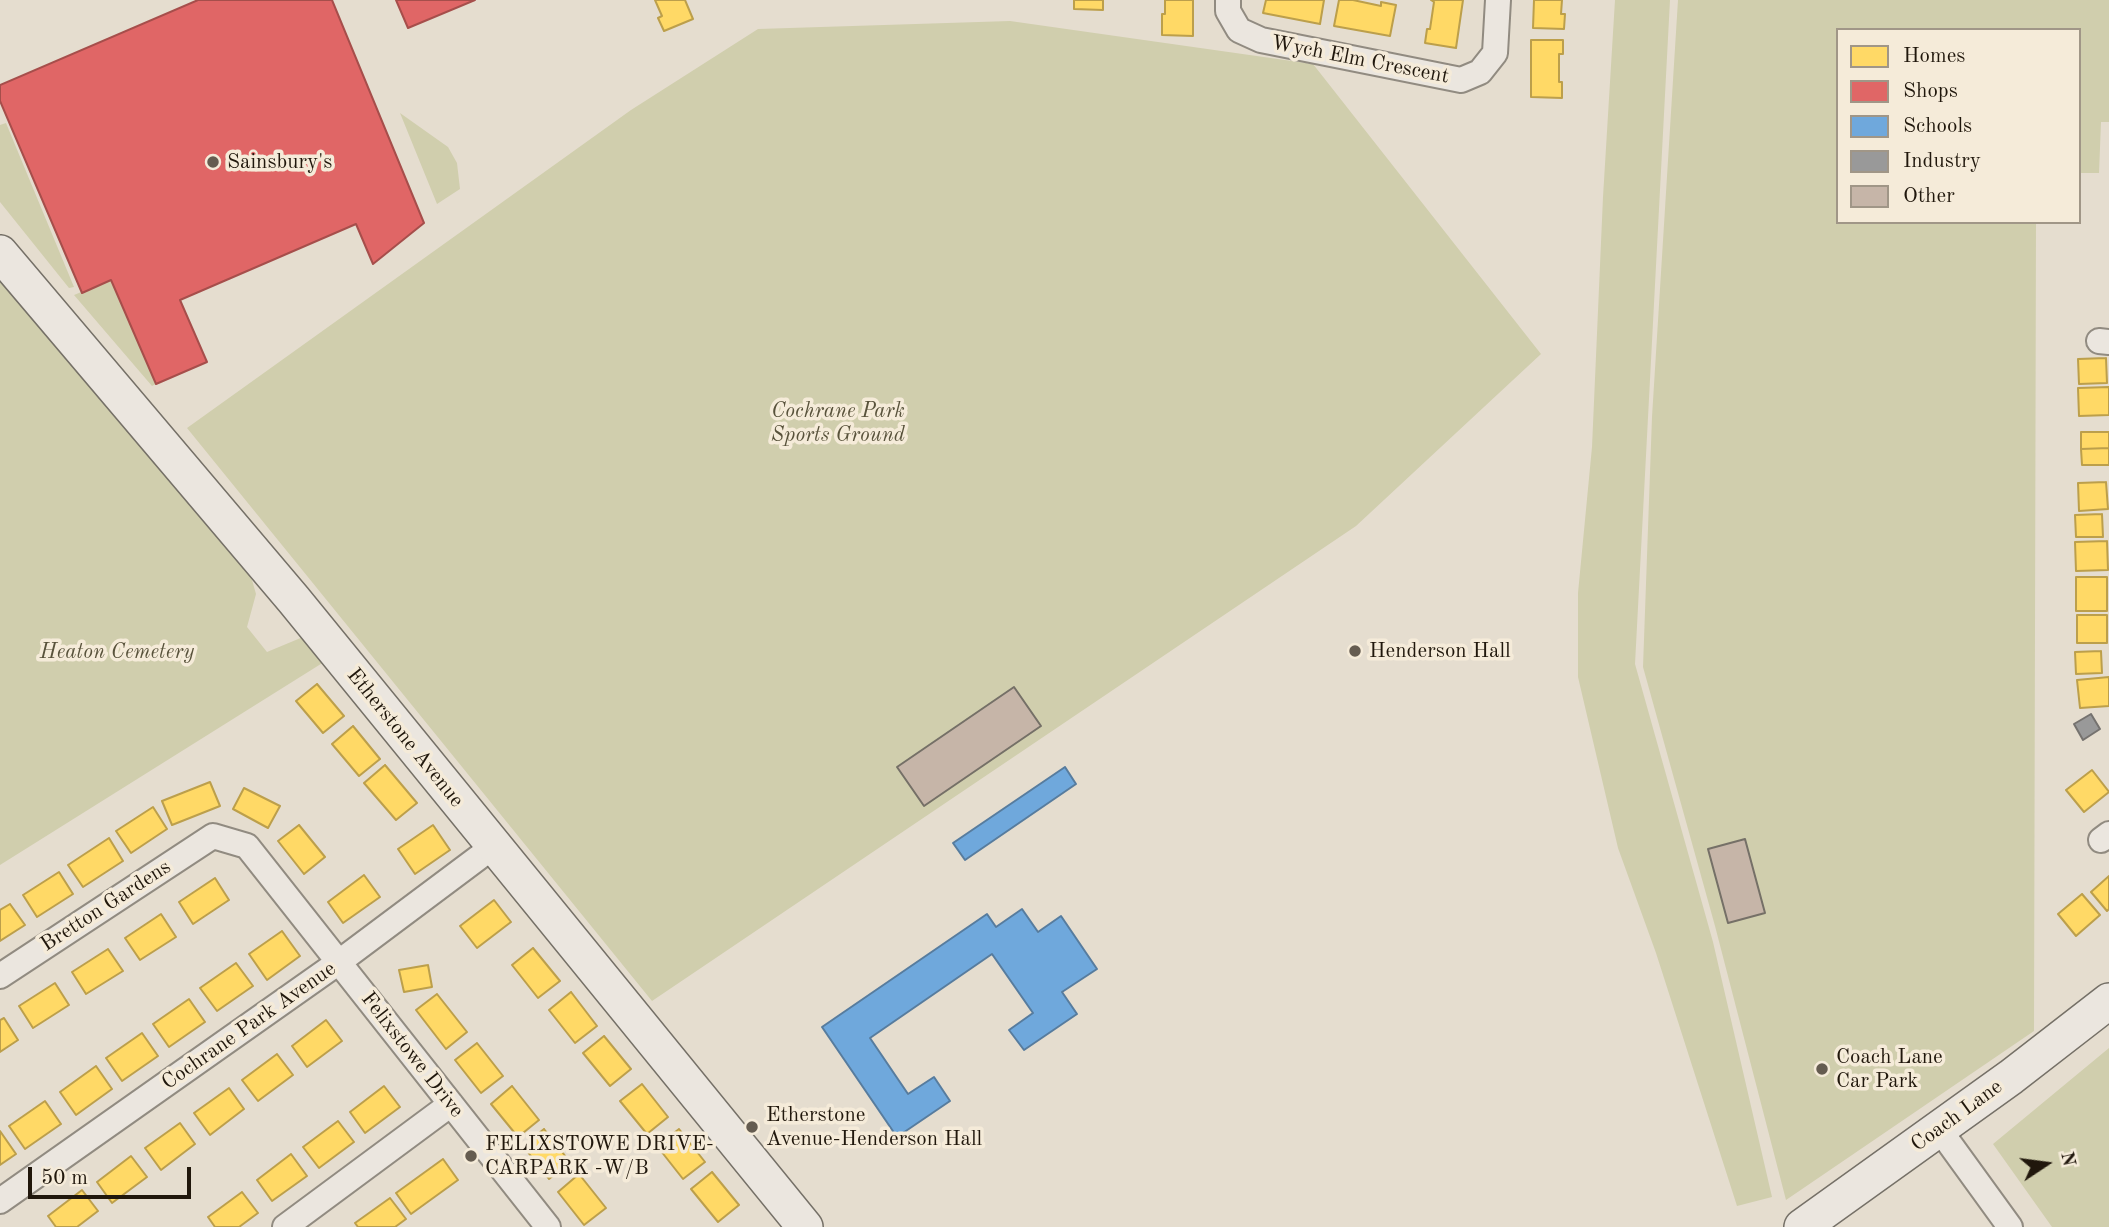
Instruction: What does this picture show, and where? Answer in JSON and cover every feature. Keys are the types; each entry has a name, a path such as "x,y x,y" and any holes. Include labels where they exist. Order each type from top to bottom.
{"street":[{"name":"Wych Elm Crescent","path":"1228,0 1228,11 1239,30 1261,40 1461,80 1480,72 1495,53 1498,0"},
{"name":"Etherstone Avenue","path":"0,253 294,600 805,1227"},
{"name":"Felixstowe Drive","path":"213,835 247,846 548,1227"},
{"name":"Bretton Gardens","path":"0,976 213,835"},
{"name":"Cochrane Park Avenue","path":"0,1201 339,962 494,846"},
{"name":"Coach Lane","path":"1802,1227 1939,1129 2109,1001"},
{"path":"285,1227 451,1104"},
{"path":"1939,1129 2010,1227"}],"green space":[{"path":"1615,0 1670,0 1635,664 1713,942 1772,1197 1737,1206 1656,953 1618,848 1578,677 1578,593 1592,447"},
{"path":"1678,0 2109,0 2109,122 2101,122 2099,173 2081,173 2081,28 1836,28 1836,224 2036,224 2034,1031 1786,1200 1715,926 1643,667 1652,417"},
{"name":"Cochrane Park Sports Ground","path":"1010,21 1313,64 1541,354 1356,526 652,1001 187,428 631,110 758,29"},
{"path":"400,113 448,147 457,163 460,189 437,204"},
{"path":"6,123 74,287 69,288 0,202 0,125"},
{"name":"Heaton Cemetery","path":"0,277 245,568 256,594 247,627 267,652 303,637 324,662 0,865"},
{"path":"111,280 156,384 152,386 74,295"},
{"path":"2109,1048 2109,1227 2052,1227 1993,1144"}],"building: Homes":[{"path":"655,0 685,0 693,19 664,31 658,18 662,16"},
{"path":"1074,0 1103,0 1103,10 1074,9"},
{"path":"1165,0 1193,0 1193,36 1162,35"},
{"path":"1266,0 1324,0 1320,24 1263,13"},
{"path":"1339,0 1381,6 1381,2 1396,5 1390,36 1334,26"},
{"path":"1431,0 1463,0 1456,48 1425,43 1434,2"},
{"path":"1534,0 1562,0 1564,29 1533,28"},
{"path":"1531,40 1563,40 1563,54 1559,54 1562,98 1531,97"},
{"path":"2106,358 2107,383 2079,384 2078,359"},
{"path":"2109,387 2109,415 2079,416 2078,388"},
{"path":"2081,432 2109,432 2109,448 2081,449"},
{"path":"2109,448 2109,465 2082,465 2081,449"},
{"path":"2106,482 2108,509 2079,511 2078,483"},
{"path":"2102,514 2103,537 2076,537 2075,515"},
{"path":"2107,541 2108,570 2076,571 2075,542"},
{"path":"2076,577 2107,577 2107,611 2076,611"},
{"path":"2077,615 2107,615 2107,643 2077,643"},
{"path":"2101,651 2102,673 2076,674 2075,652"},
{"path":"2109,677 2109,706 2080,708 2077,680"},
{"path":"317,684 344,716 323,733 296,701"},
{"path":"353,726 380,759 359,776 332,744"},
{"path":"385,765 417,803 396,820 364,783"},
{"path":"2092,770 2109,792 2084,812 2066,790"},
{"path":"210,782 220,806 172,825 162,801"},
{"path":"244,788 280,806 268,828 233,809"},
{"path":"153,807 167,829 131,853 116,831"},
{"path":"299,825 325,857 304,874 278,841"},
{"path":"433,825 450,850 415,874 398,849"},
{"path":"109,838 123,861 83,887 68,865"},
{"path":"59,872 73,894 37,917 23,895"},
{"path":"364,875 380,897 343,923 328,902"},
{"path":"2109,876 2109,909 2107,911 2091,892"},
{"path":"215,878 229,900 193,924 179,902"},
{"path":"2082,894 2100,915 2076,936 2058,914"},
{"path":"494,900 511,922 477,948 460,926"},
{"path":"10,904 25,925 0,941 0,910"},
{"path":"161,914 176,937 140,960 125,938"},
{"path":"282,931 300,956 267,980 249,954"},
{"path":"533,948 560,981 538,998 512,965"},
{"path":"108,949 123,971 86,994 72,972"},
{"path":"236,963 253,986 217,1011 200,988"},
{"path":"428,965 432,987 404,992 399,970"},
{"path":"55,983 69,1005 33,1028 19,1006"},
{"path":"571,992 597,1026 575,1043 549,1010"},
{"path":"437,994 467,1032 446,1049 416,1010"},
{"path":"189,999 205,1022 169,1047 153,1024"},
{"path":"4,1018 18,1040 0,1052 0,1020"},
{"path":"326,1020 342,1041 307,1067 292,1046"},
{"path":"142,1033 158,1056 122,1081 106,1058"},
{"path":"604,1036 631,1069 610,1086 583,1053"},
{"path":"477,1043 503,1076 481,1093 455,1060"},
{"path":"277,1054 293,1075 258,1101 242,1080"},
{"path":"96,1066 112,1089 76,1115 60,1092"},
{"path":"642,1084 668,1117 647,1134 620,1101"},
{"path":"384,1086 400,1107 365,1133 350,1112"},
{"path":"512,1086 539,1120 518,1137 491,1104"},
{"path":"229,1088 244,1109 210,1135 194,1113"},
{"path":"45,1101 61,1124 25,1149 9,1126"},
{"path":"338,1121 354,1142 319,1168 303,1147"},
{"path":"180,1123 195,1144 161,1170 145,1148"},
{"path":"544,1129 570,1162 549,1179 523,1146"},
{"path":"679,1129 705,1162 683,1179 657,1146"},
{"path":"0,1131 16,1154 0,1165"},
{"path":"291,1154 307,1176 272,1201 257,1180"},
{"path":"131,1156 147,1177 112,1203 97,1182"},
{"path":"443,1159 458,1180 411,1214 396,1193"},
{"path":"712,1172 739,1205 718,1222 691,1189"},
{"path":"579,1174 606,1208 584,1225 558,1192"},
{"path":"82,1190 98,1211 77,1227 56,1227 48,1216"},
{"path":"242,1192 258,1213 239,1227 215,1227 208,1217"},
{"path":"390,1198 406,1219 395,1227 358,1227 355,1223"}],"building: Shops":[{"name":"Sainsbury's","path":"198,0 332,0 424,223 373,264 356,224 180,300 207,362 156,384 111,280 82,293 0,101 0,85"},
{"path":"396,0 475,0 408,28"}],"building: Schools":[{"path":"1065,767 1076,784 965,860 953,843"},
{"path":"1022,909 1038,932 1061,916 1097,969 1062,992 1077,1014 1024,1050 1009,1030 1033,1013 992,954 870,1038 908,1094 934,1077 950,1101 897,1137 822,1027 987,914 996,927"}],"building: Industry":[{"path":"2091,714 2100,729 2083,740 2074,724"}],"building: Other":[{"path":"1014,687 1041,726 924,806 897,767"},
{"path":"1745,839 1765,913 1728,923 1708,849"}],"place":[{"name":"Sainsbury's","path":"213,162"},
{"name":"Henderson Hall","path":"1355,651"},
{"name":"Coach Lane Car Park","path":"1822,1069"},
{"name":"Etherstone Avenue-Henderson Hall","path":"752,1127"},
{"name":"FELIXSTOWE DRIVE- CARPARK -W/B","path":"471,1156"}]}
